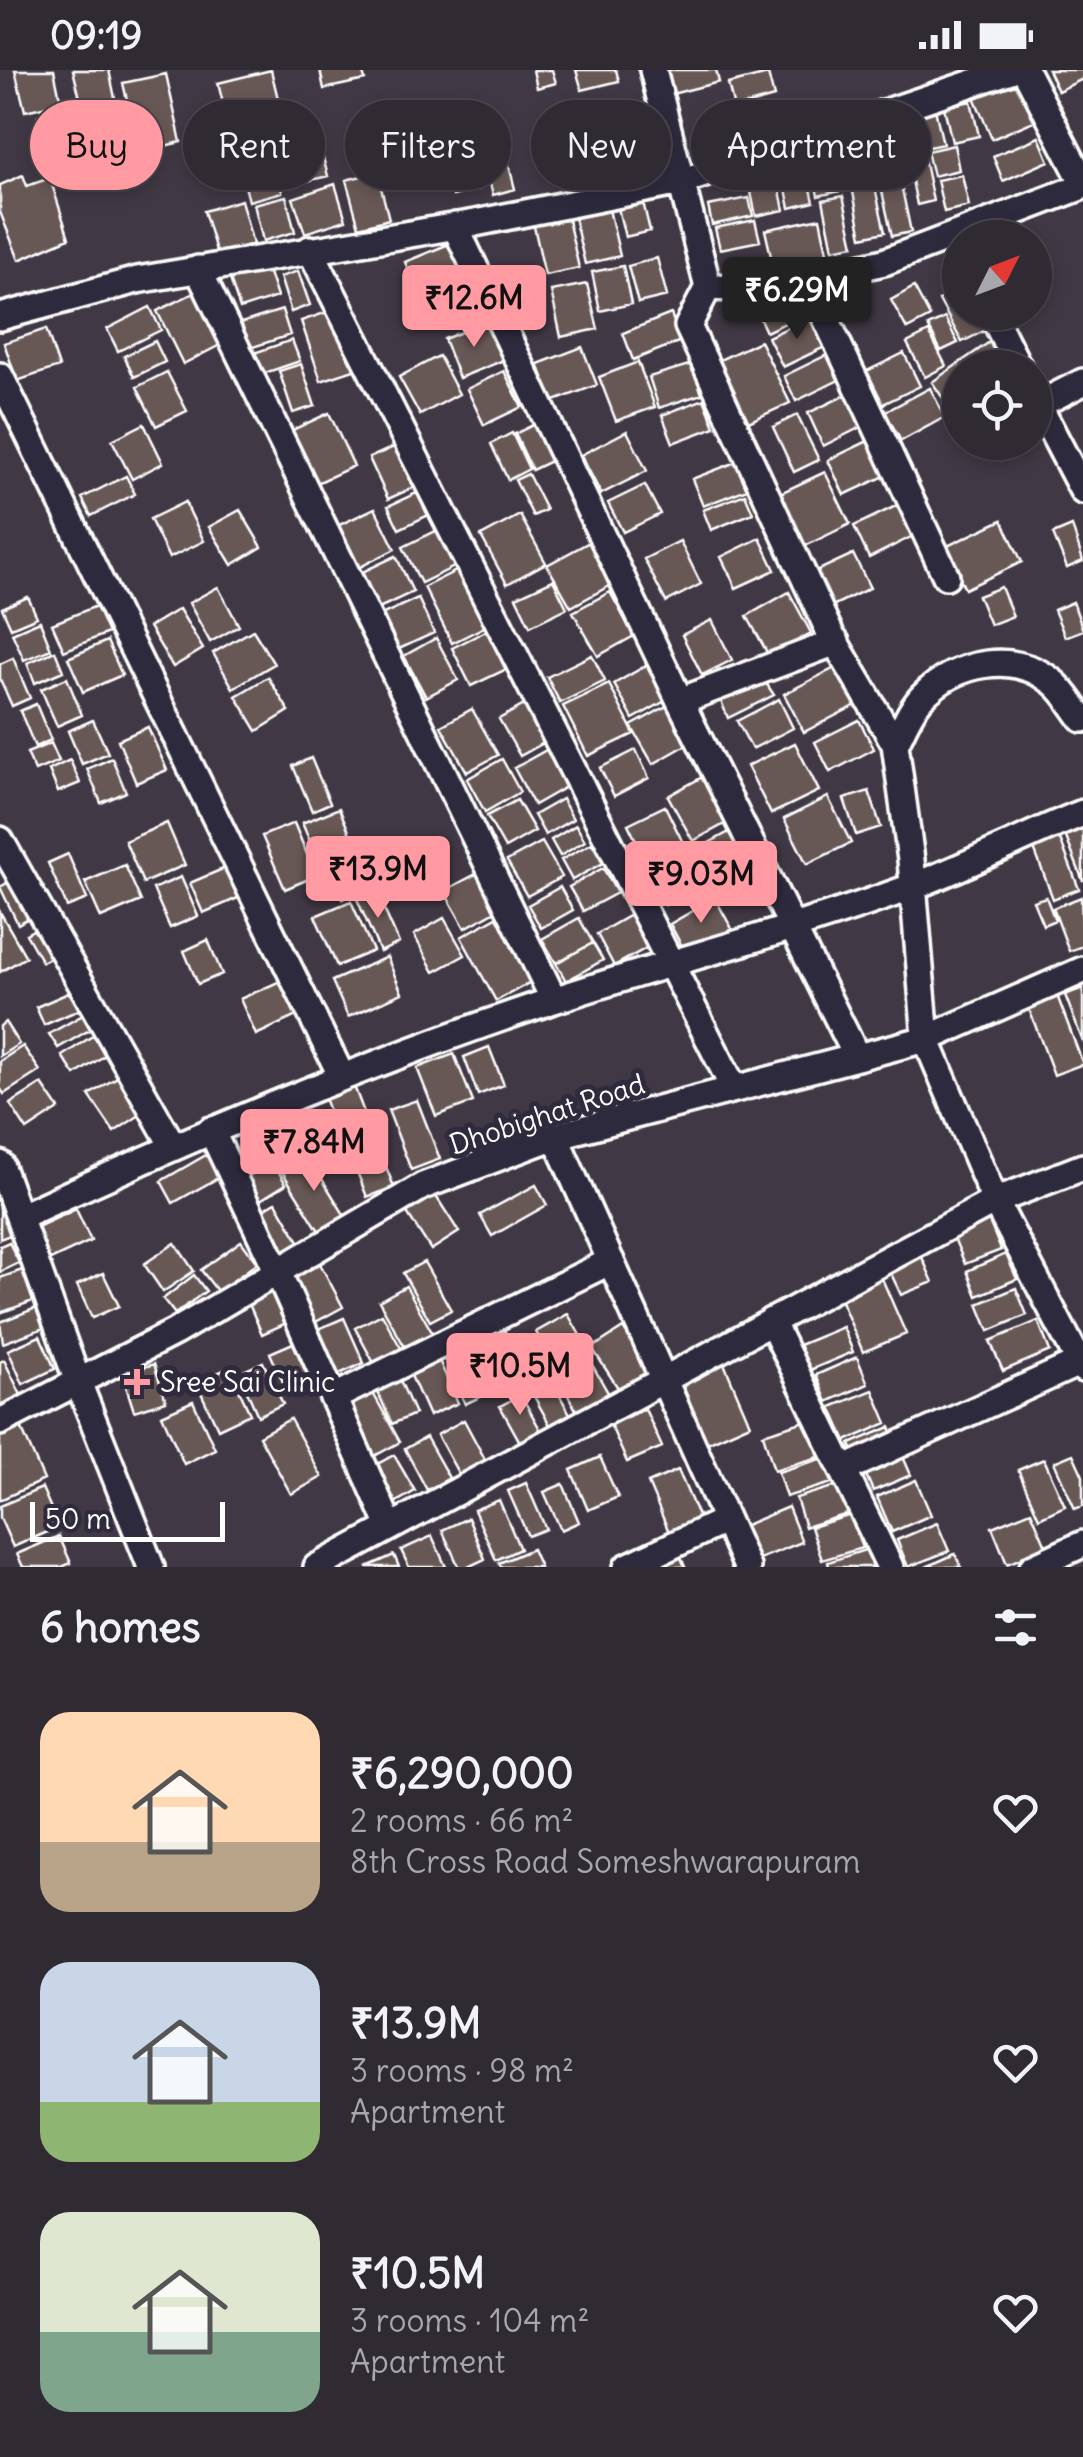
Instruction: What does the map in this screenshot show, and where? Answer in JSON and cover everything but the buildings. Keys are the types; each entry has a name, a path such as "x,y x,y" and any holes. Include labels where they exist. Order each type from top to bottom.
{"street":[{"path":"653,70 708,287 688,326 836,642 895,744 913,886 926,1038 995,1201 1082,1364 843,1470"},
{"path":"0,317 137,280 455,226 681,182 1012,70"},
{"path":"1008,220 1083,184 1025,70"},
{"path":"455,226 680,701 856,1056"},
{"path":"708,287 765,290 942,248"},
{"path":"310,249 734,1089"},
{"path":"198,269 554,1000"},
{"path":"808,280 946,576"},
{"path":"0,376 341,1075"},
{"path":"1052,395 1083,382"},
{"path":"1052,431 1083,492"},
{"path":"680,701 836,642"},
{"path":"895,744 920,698 952,673 989,662 1020,666 1054,682 1083,719"},
{"path":"21,1216 172,1146 341,1075 554,1000 794,928 913,886 1083,814"},
{"path":"0,840 172,1146"},
{"name":"Dhobighat Road","path":"0,1422 175,1332 424,1186 555,1136 926,1038 1083,970"},
{"path":"211,1130 390,1528"},
{"path":"555,1136 747,1567"},
{"path":"0,1164 78,1382 151,1567"},
{"path":"317,1567 995,1201 1083,1167"},
{"path":"333,1398 611,1261"},
{"path":"772,1321 890,1567"},
{"path":"628,1567 726,1520"},
{"path":"1034,1567 1083,1544"}],"place":[{"name":"Sree Sai Clinic","path":"137,1382"}]}
